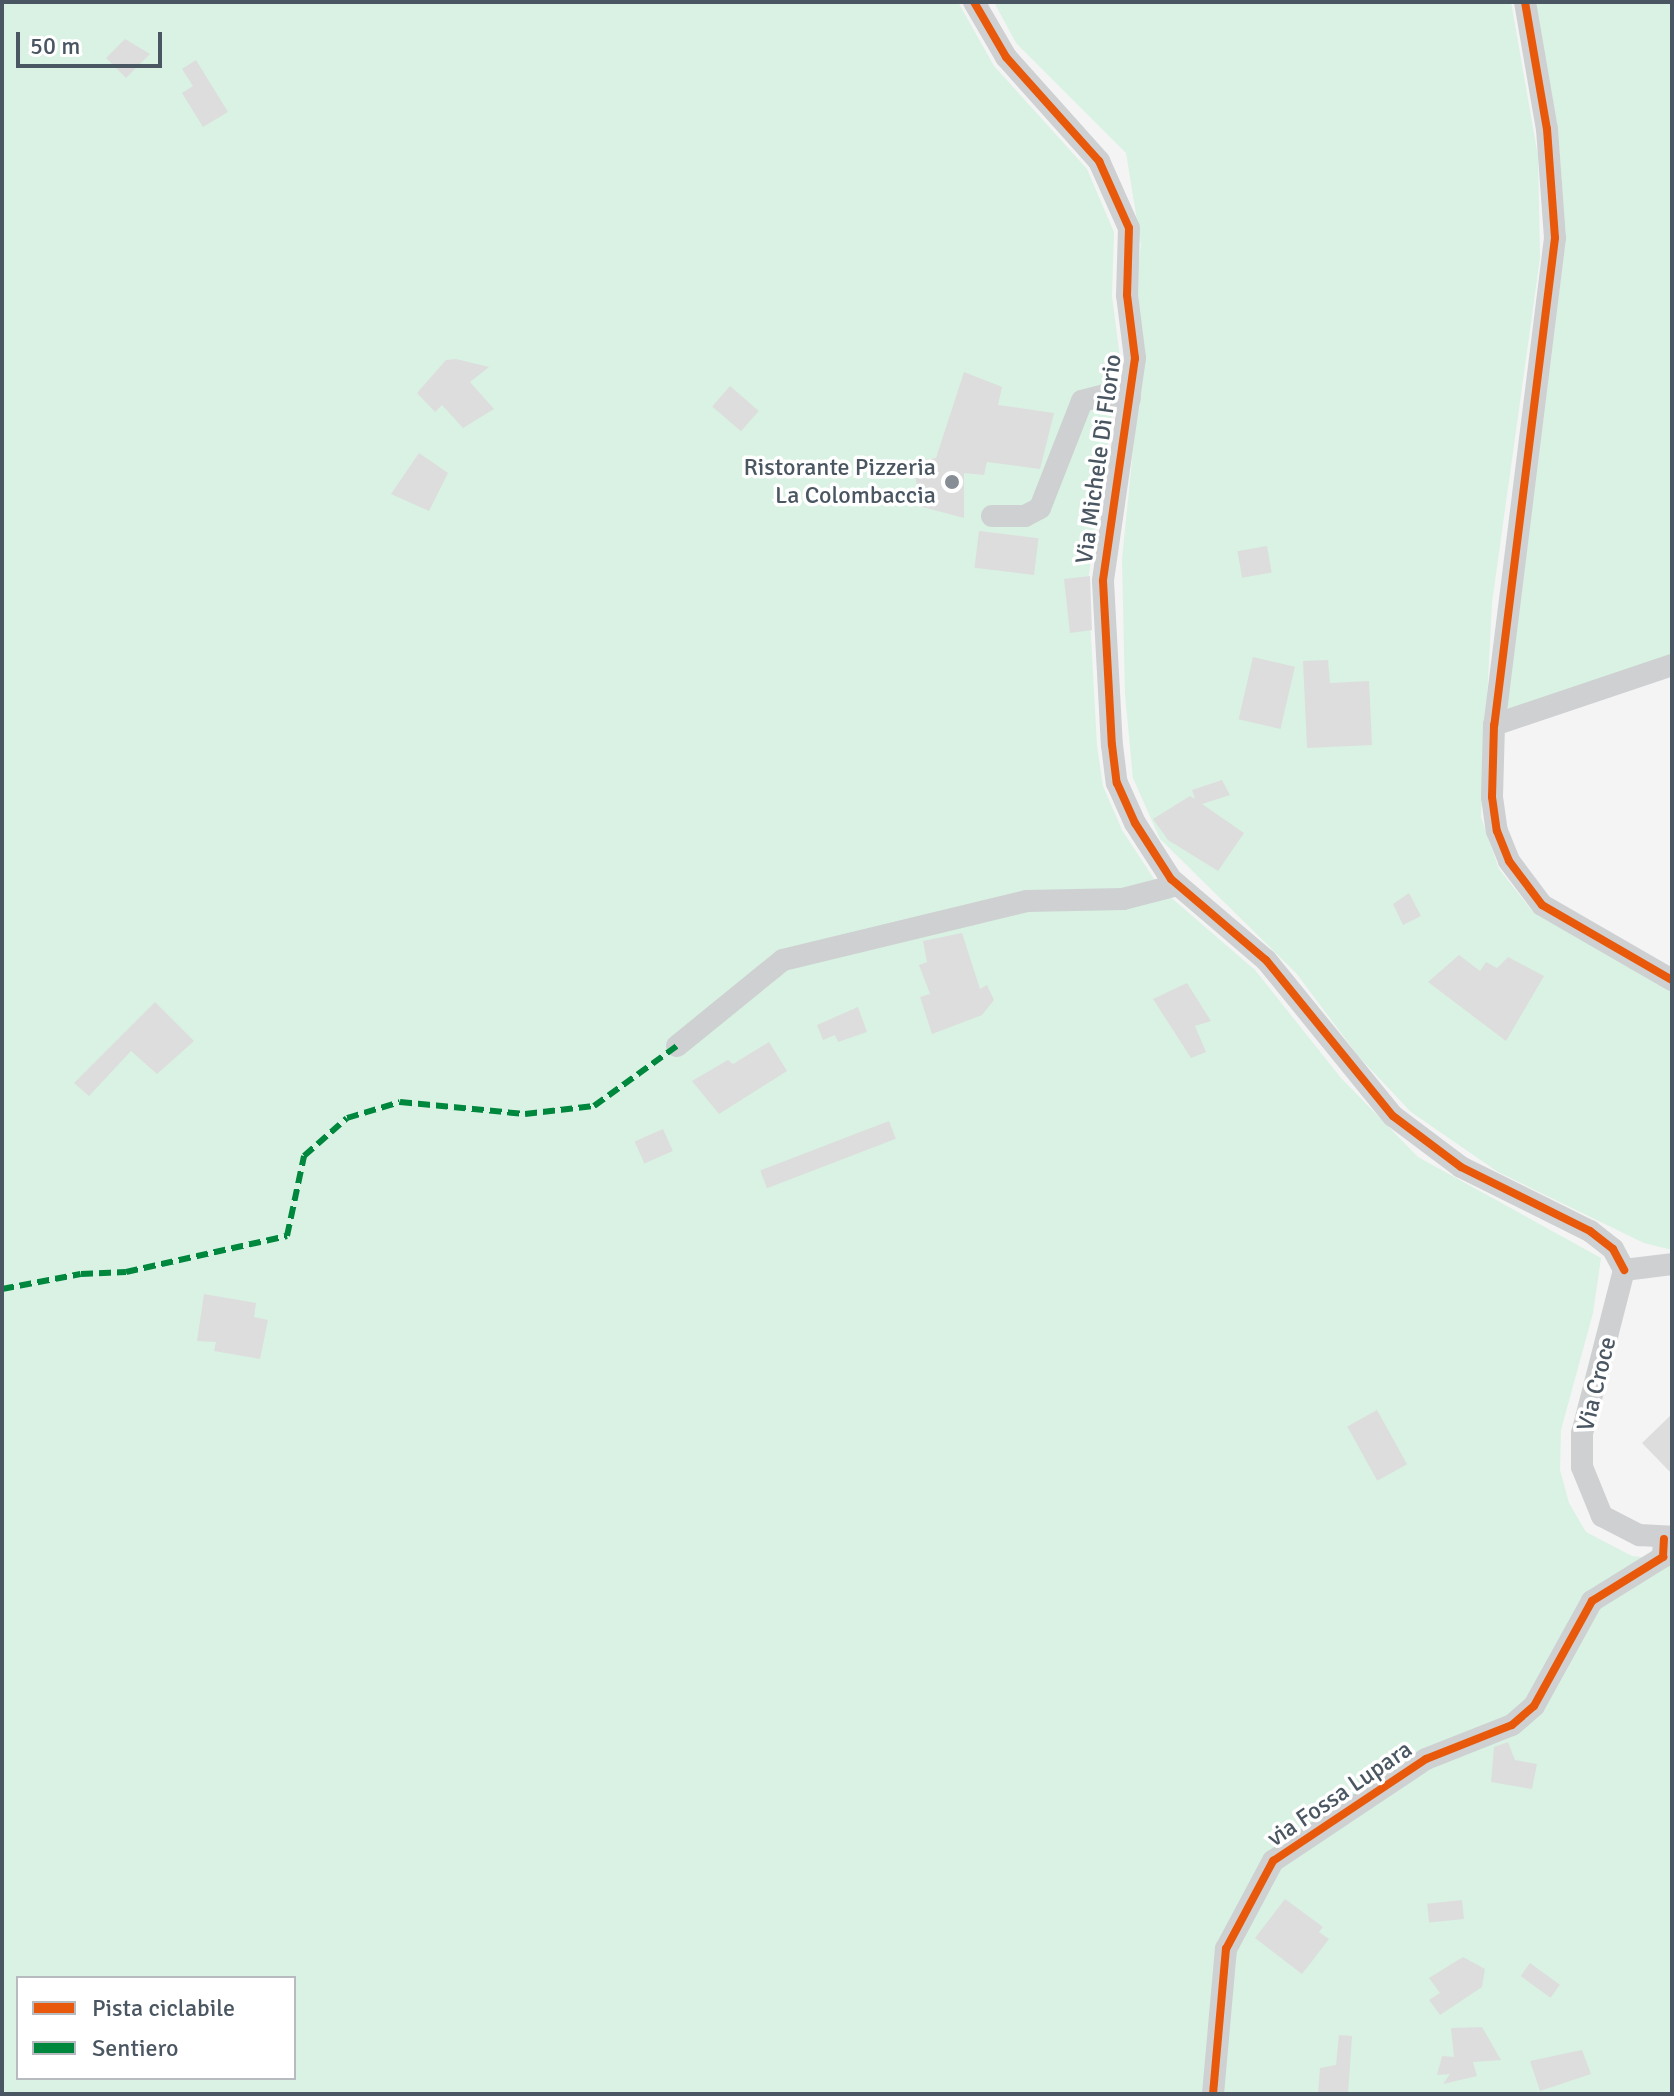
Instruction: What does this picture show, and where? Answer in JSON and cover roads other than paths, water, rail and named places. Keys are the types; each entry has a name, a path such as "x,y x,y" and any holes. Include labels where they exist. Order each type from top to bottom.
{"street":[{"name":"Via Michele Di Florio","path":"974,2 1006,57 1062,116 1099,161 1117,194 1132,249 1127,278 1135,358 1104,553 1112,745 1117,783 1135,823 1177,885 1266,960 1373,1092 1426,1145 1495,1186 1590,1231 1613,1249 1624,1270"},
{"path":"1525,2 1547,129 1555,238 1494,725 1492,797 1497,831 1525,887 1576,928 1672,980"},
{"path":"992,516 1025,516 1040,508 1082,401 1105,395 1130,398"},
{"path":"1494,725 1672,665"},
{"path":"677,1046 783,960 1027,901 1123,899 1177,885"},
{"path":"1624,1270 1672,1264"},
{"name":"Via Croce","path":"1624,1270 1582,1433 1582,1467 1589,1494 1602,1516 1639,1535 1668,1538"},
{"name":"via Fossa Lupara","path":"1213,2094 1226,1949 1273,1861 1426,1759 1512,1725 1534,1706 1592,1601 1655,1565 1663,1557 1668,1538"}],"place":[{"name":"Ristorante Pizzeria La Colombaccia","path":"952,482"}]}
